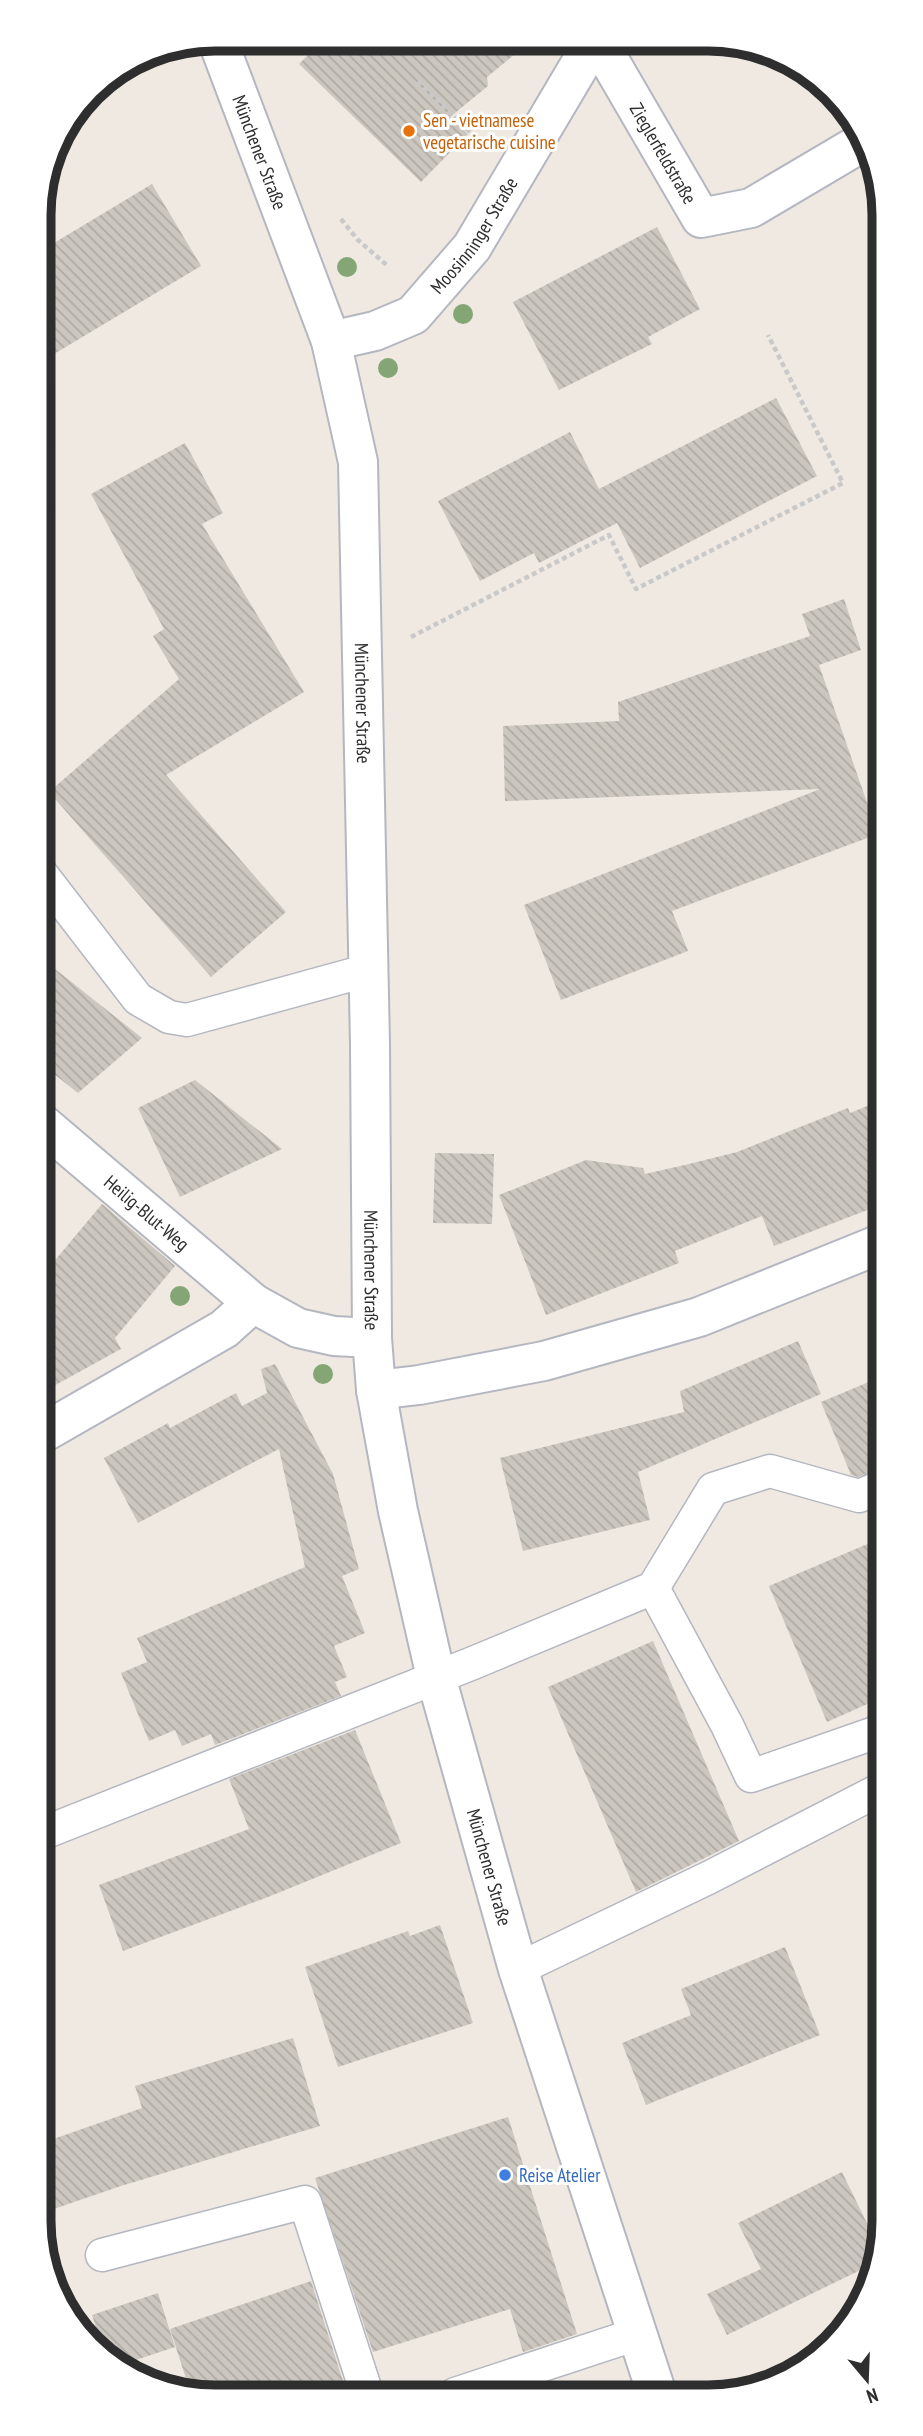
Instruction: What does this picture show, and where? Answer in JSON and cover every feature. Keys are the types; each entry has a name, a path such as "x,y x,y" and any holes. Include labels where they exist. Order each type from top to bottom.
{"street":[{"name":"Münchener Straße","path":"222,51 331,341 358,462 369,970 372,1338 376,1390 398,1511 436,1677 517,1969 652,2385"},
{"name":"Moosinninger Straße","path":"331,341 375,331 412,315 472,247 590,51"},
{"name":"Zieglerfeldstraße","path":"602,51 701,218 751,208 857,146"},
{"name":"Heilig-Blut-Weg","path":"51,1131 253,1303 298,1328 334,1336 372,1338"},
{"path":"376,1390 419,1385 544,1361 699,1317 872,1247"},
{"path":"51,1428 224,1329 253,1303"}],"lane":[{"path":"51,886 138,999 169,1017 187,1020 369,970"},
{"path":"51,1830 653,1588 713,1489 770,1471 859,1496 872,1491"},
{"path":"653,1588 727,1725 751,1776 872,1734"},
{"path":"517,1969 708,1878 872,1794"},
{"path":"102,2255 305,2202 364,2385"},
{"path":"482,2385 636,2334"}],"path":[{"path":"418,81 481,144"},
{"path":"404,640 609,536 636,589 843,483 768,335"}],"building":[{"path":"312,51 519,51 487,77 488,86 450,117 468,134 421,182 299,64"},
{"path":"152,184 201,266 51,356 51,245"},
{"path":"657,227 700,309 648,337 652,344 559,390 513,302"},
{"path":"776,398 817,476 640,568 617,523 539,563 534,553 480,581 438,501 570,432 599,489"},
{"path":"185,443 223,513 202,524 304,692 166,775 286,912 211,977 51,794 51,790 179,679 153,636 164,629 91,494"},
{"path":"844,599 861,650 819,665 872,817 872,836 672,911 688,951 561,1000 524,905 820,789 505,801 503,726 619,721 618,702 810,636 802,614"},
{"path":"51,966 142,1038 78,1093 51,1072"},
{"path":"195,1080 282,1149 180,1197 138,1108"},
{"path":"872,1104 872,1208 774,1246 762,1216 675,1251 679,1263 546,1315 499,1195 586,1160 643,1168 645,1174 737,1152 848,1108 850,1113"},
{"path":"435,1153 494,1154 492,1224 433,1223"},
{"path":"102,1204 175,1266 115,1338 121,1349 51,1388 51,1265"},
{"path":"798,1341 821,1394 638,1472 650,1520 523,1551 500,1458 684,1412 680,1391"},
{"path":"275,1364 333,1474 359,1569 342,1576 365,1633 334,1646 347,1677 335,1682 341,1696 215,1745 211,1734 182,1746 175,1730 149,1741 121,1673 147,1662 137,1638 305,1567 279,1449 138,1523 104,1458 168,1423 170,1428 236,1393 242,1406 267,1393 261,1369"},
{"path":"872,1381 872,1472 858,1477 851,1475 821,1402"},
{"path":"872,1542 872,1702 827,1722 769,1586"},
{"path":"653,1641 739,1841 636,1892 548,1687"},
{"path":"355,1730 401,1843 268,1897 123,1951 99,1885 249,1829 229,1779"},
{"path":"440,1925 473,2023 338,2067 305,1967 408,1931 410,1936"},
{"path":"785,1947 820,2035 646,2105 622,2043 691,2015 681,1989"},
{"path":"293,2038 320,2126 51,2210 51,2140 142,2108 135,2086"},
{"path":"508,2117 577,2334 523,2352 510,2309 373,2352 315,2178"},
{"path":"842,2172 872,2233 866,2268 727,2335 707,2294 761,2269 738,2223"},
{"path":"311,2281 343,2381 331,2385 204,2385 187,2383 170,2329"},
{"path":"158,2293 175,2347 131,2362 99,2337 92,2315"}],"place":[{"name":"Sen - vietnamese vegetarische cuisine","path":"409,131"},
{"name":"Reise Atelier","path":"505,2175"}]}
